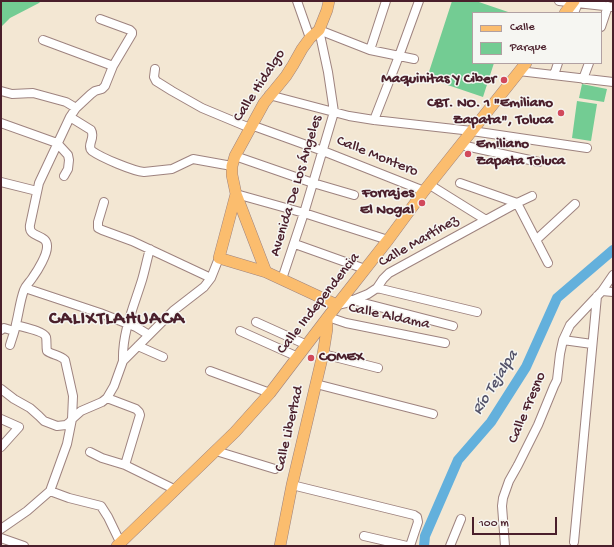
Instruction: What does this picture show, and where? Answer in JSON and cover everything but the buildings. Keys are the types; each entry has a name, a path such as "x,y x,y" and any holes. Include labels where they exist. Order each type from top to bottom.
{"main road":[{"path":"319,30 329,1"},
{"path":"566,12 575,5"},
{"name":"Calle Hidalgo","path":"234,161 250,126 269,95 294,65 302,48 319,30"},
{"name":"Calle Independencia","path":"120,545 236,432 270,393 522,67"},
{"path":"234,161 232,175 236,194 266,272"},
{"path":"236,194 219,258 266,272 337,305"},
{"name":"Calle Libertad","path":"280,546 292,485 323,354 328,317"}],"street":[{"path":"297,1 310,38"},
{"path":"370,50 386,1"},
{"path":"374,120 419,1"},
{"path":"559,1 575,5 611,6 602,25"},
{"path":"10,345 25,288 36,273 48,248 46,241 30,230 37,191 44,172 70,117 76,108 91,94 103,88 106,84 113,66 132,34 130,30 100,19"},
{"path":"319,30 370,50 414,59"},
{"name":"Avenida De Los Ángeles","path":"282,279 304,213 334,112 328,72 319,30"},
{"path":"43,40 113,66"},
{"path":"554,75 558,64"},
{"path":"583,79 589,64"},
{"path":"522,67 554,75 613,82"},
{"name":"Calle Montero","path":"155,69 154,77 156,81 202,108 427,188 486,220"},
{"path":"1,91 12,94 33,93 66,102 76,108"},
{"path":"269,95 349,116 472,131 587,148"},
{"path":"70,117 91,130 93,136 90,149 94,153 123,166 140,171 144,172 172,168 193,159 234,161 354,195"},
{"path":"1,123 57,143 68,155 68,169 64,176"},
{"path":"461,145 539,162"},
{"path":"1,182 37,191"},
{"path":"460,183 517,203 548,263"},
{"path":"236,194 304,213 388,240"},
{"name":"Calle Martínez","path":"337,305 368,294 377,288 383,279 390,273 532,196"},
{"path":"104,202 98,222 98,228 132,241 211,278"},
{"path":"536,240 575,204"},
{"path":"294,244 365,269"},
{"path":"1,389 14,399 30,408 50,424 57,426 66,425 81,411 102,402 114,386 123,361 123,343 150,249"},
{"path":"123,361 173,311 204,287 211,278 219,258"},
{"name":"Calle Fresno","path":"505,546 502,506 503,498 509,481 538,425 557,380 563,340 570,325 599,294 613,275"},
{"path":"25,288 89,309 128,324 150,335"},
{"path":"377,288 477,312"},
{"path":"574,542 592,344 599,294 613,292"},
{"path":"352,300 453,326"},
{"name":"Calle Aldama","path":"328,317 346,323 445,343"},
{"path":"256,322 307,345"},
{"path":"1,330 4,328 15,328 44,334 47,350 65,360 73,396 72,419 67,444 50,491 27,511 1,529"},
{"path":"240,331 298,357"},
{"path":"563,340 592,344"},
{"path":"138,346 163,357"},
{"path":"323,354 378,368"},
{"path":"210,370 270,393"},
{"path":"316,384 433,414"},
{"path":"106,398 136,409 140,415 125,465"},
{"path":"1,419 19,427 1,447"},
{"path":"216,450 275,469"},
{"path":"90,452 102,458 125,465 176,490"},
{"path":"292,485 414,515 417,517 418,522 410,546"},
{"path":"50,491 69,498 101,506 108,517 120,545"},
{"path":"450,546 461,519"},
{"path":"364,536 407,546"},
{"path":"1,538 24,546"}],"green space":[{"path":"1,1 41,1 10,18 1,27"},
{"path":"452,1 476,1 508,12 472,12 472,64 494,64 483,97 427,78"},
{"path":"582,84 607,89 604,102 579,98"},
{"path":"577,101 597,104 591,141 572,138"}],"waterway":[{"name":"Río Tejalpa","path":"424,546 425,536 458,460 491,422 526,367 557,298 613,250"}],"place":[{"name":"Maquinitas Y Ciber","path":"504,80"},
{"name":"CBT. NO. 1 \"Emiliano Zapata\", Toluca","path":"561,113"},
{"name":"Emiliano Zapata Toluca","path":"468,154"},
{"name":"Forrajes El Nogal","path":"422,203"},
{"name":"COMEX","path":"311,358"}],"district":[{"name":"CALIXTLAHUACA","path":"117,320"}]}
